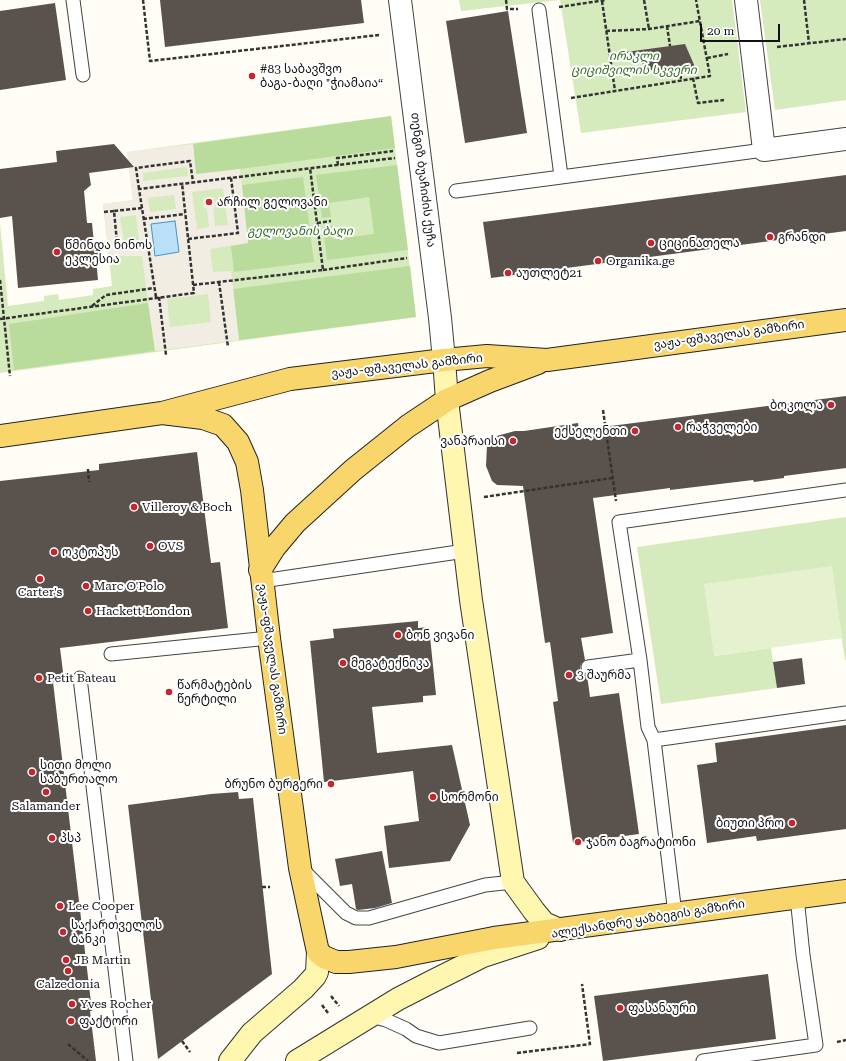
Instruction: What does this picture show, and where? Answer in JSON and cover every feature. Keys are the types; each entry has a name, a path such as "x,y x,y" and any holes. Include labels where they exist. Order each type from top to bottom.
{"main road":[{"name":"ვაჟა-ფშაველას გამზირი","path":"0,436 162,413 290,379 487,356 547,360 846,320"},
{"path":"444,360 471,600 514,882 544,923 560,930"},
{"path":"261,575 274,548 296,523 381,446 408,426 448,400 490,380 547,360"},
{"name":"ვაჟა-ფშაველას გამზირი","path":"162,413 203,418 223,425 238,442 247,462 252,490 261,575 300,868 318,952"},
{"name":"ალექსანდრე ყაზბეგის გამზირი","path":"296,1061 398,1000 483,956 560,930 846,891"},
{"path":"318,952 330,961 336,962 396,958 494,938 560,930"},
{"path":"230,1061 252,1034 303,989 315,976 317,972 318,952"}],"street":[{"name":"თენგიზ ბუაჩიძის ქუჩა","path":"400,0 444,360"},
{"path":"746,0 764,150 846,139"}],"lane":[{"path":"73,0 83,75"},
{"path":"539,10 561,176"},
{"path":"456,191 764,150"},
{"path":"675,914 654,740 648,727 640,660 619,522 846,490"},
{"path":"261,575 465,551"},
{"path":"111,654 269,638"},
{"path":"588,667 640,660"},
{"path":"80,678 126,1061"},
{"path":"654,740 846,713"},
{"path":"300,868 346,913 356,918 370,918 485,885 514,882"},
{"path":"703,1061 816,1045 803,955 797,897"},
{"path":"371,1016 386,1020 406,1029 416,1036 439,1043 530,1028"}],"path":[{"path":"143,0 150,60 380,35"},
{"path":"539,10 606,0"},
{"path":"644,0 649,29"},
{"path":"551,102 710,76 696,0"},
{"path":"804,0 809,43"},
{"path":"602,1 615,91"},
{"path":"606,31 649,29 700,21"},
{"path":"668,26 670,46"},
{"path":"770,48 846,39"},
{"path":"707,58 733,53"},
{"path":"680,69 681,80"},
{"path":"693,78 698,103 724,100"},
{"path":"338,165 337,158 394,150"},
{"path":"139,189 389,158"},
{"path":"166,355 147,246 136,168 190,161 193,182"},
{"path":"310,168 323,270"},
{"path":"188,239 238,233 231,178"},
{"path":"2,319 194,293 182,183"},
{"path":"104,212 142,208"},
{"path":"114,211 117,242 119,246 123,248 147,246"},
{"path":"143,219 185,214"},
{"path":"317,223 331,221"},
{"path":"193,285 323,270 401,259"},
{"path":"0,280 2,319 10,376"},
{"path":"220,282 228,347"},
{"path":"92,306 106,295 154,288"},
{"path":"603,410 619,522"},
{"path":"88,469 89,482"},
{"path":"481,497 612,478"},
{"path":"262,887 270,887"},
{"path":"333,998 339,1007"},
{"path":"322,1005 329,1013"},
{"path":"182,1042 190,1052"},
{"path":"68,1044 88,1061"}],"green space":[{"path":"459,0 560,0 461,11"},
{"name":"ირაკლი ციციშვილის სკვერი","path":"560,0 732,0 746,112 581,133"},
{"path":"760,0 846,0 846,100 775,110"},
{"name":"გელოვანის ბაღი","path":"391,116 416,317 0,373 0,223 8,306 44,301 44,296 58,294 59,300 93,295 93,289 112,286 103,204 133,200 127,152"},
{"path":"391,116 395,148 196,175 193,144"},
{"path":"397,165 408,250 327,260 323,227 332,225 334,239 374,234 369,197 329,203 331,217 322,218 316,175"},
{"path":"303,177 314,262 234,272 231,246 248,243 242,185"},
{"path":"410,266 416,317 239,340 233,289"},
{"path":"148,303 155,351 14,370 9,324"},
{"path":"846,517 846,660 831,566 714,656 771,648 777,688 661,704 637,547"},
{"path":"832,566 842,638 714,656 704,584"}],"shaded area":[{"path":"193,144 196,174 240,169 248,243 210,249 213,272 231,271 239,340 155,351 142,256 115,256 109,253 103,204 133,200 127,152","holes":["187,167 188,176 143,181 143,173","223,188 228,225 215,226 213,207 215,207 214,197 203,198 204,208 207,208 209,227 197,229 192,192","174,195 176,209 150,212 148,198","136,215 139,240 124,242 120,217","208,294 211,322 170,327 167,299"]}],"water":[{"path":"175,221 179,252 155,256 151,224"}],"building":[{"path":"160,0 361,0 364,23 165,47"},
{"path":"55,3 66,80 0,90 0,11"},
{"path":"508,11 527,133 465,143 446,21"},
{"path":"685,44 695,67 654,72 626,52"},
{"path":"114,144 134,167 89,173 91,185 84,191 87,223 92,223 94,243 98,246 99,255 96,259 98,280 18,288 12,216 0,218 0,169 57,162 56,151"},
{"path":"846,175 846,231 491,278 483,222"},
{"path":"846,396 846,468 784,476 784,478 754,482 753,480 670,490 670,488 593,498 613,633 581,638 585,660 581,664 580,668 582,672 587,675 590,697 619,693 639,834 573,843 553,702 558,701 550,642 545,643 523,486 497,485 492,481 486,466 487,445 493,437 515,431 578,423 579,430"},
{"name":"სითი მოლი საბურთალო","path":"197,452 211,563 220,562 228,628 60,648 64,680 53,682 92,1011 90,1011 96,1061 0,1061 0,481 99,470 99,464"},
{"path":"418,621 418,628 429,627 436,695 423,696 423,702 372,707 377,753 452,745 470,825 450,861 389,868 384,826 419,821 413,771 324,782 310,641 334,638 333,629"},
{"path":"802,658 805,684 777,688 773,662"},
{"path":"846,725 846,829 757,841 756,836 707,843 697,765 717,762 715,743"},
{"path":"238,792 239,799 253,798 272,974 158,1059 128,805"},
{"path":"382,851 392,903 375,908 358,910 356,909 352,884 340,886 335,859"},
{"path":"768,974 776,1039 603,1061 594,996"}],"place":[{"name":"#83 საბავშვო ბაგა-ბაღი \"ჭიამაია“","path":"252,76"},
{"name":"არჩილ გელოვანი","path":"209,202"},
{"name":"გრანდი","path":"770,237"},
{"name":"ციცინათელა","path":"651,243"},
{"name":"წმინდა ნინოს ეკლესია","path":"57,252"},
{"name":"Organika.ge","path":"598,261"},
{"name":"აუთლეტ21","path":"508,273"},
{"name":"ბოკოლა","path":"831,405"},
{"name":"რაჭველები","path":"678,427"},
{"name":"ექსელენთი","path":"635,431"},
{"name":"ვანპრაისი","path":"513,441"},
{"name":"Villeroy & Boch","path":"134,507"},
{"name":"OVS","path":"150,546"},
{"name":"ოკტოპუს","path":"54,552"},
{"name":"Carter's","path":"40,579"},
{"name":"Marc O'Polo","path":"86,586"},
{"name":"Hackett London","path":"88,611"},
{"name":"ბონ ვივანი","path":"398,635"},
{"name":"მეგატექნიკა","path":"343,663"},
{"name":"3 შაურმა","path":"569,675"},
{"name":"Petit Bateau","path":"39,678"},
{"name":"წარმატების წერტილი","path":"169,692"},
{"name":"სითი მოლი საბურთალო","path":"32,772"},
{"name":"ბრუნო ბურგერი","path":"331,784"},
{"name":"Salamander","path":"46,792"},
{"name":"სორმონი","path":"433,797"},
{"name":"ბიუთი პრო","path":"792,823"},
{"name":"პსპ","path":"52,838"},
{"name":"ჯანო ბაგრატიონი","path":"578,842"},
{"name":"Lee Cooper","path":"60,906"},
{"name":"საქართველოს ბანკი","path":"63,932"},
{"name":"JB Martin","path":"66,960"},
{"name":"Calzedonia","path":"68,971"},
{"name":"Yves Rocher","path":"72,1004"},
{"name":"ფასანაური","path":"620,1008"},
{"name":"ფაქტორი","path":"71,1021"}]}
